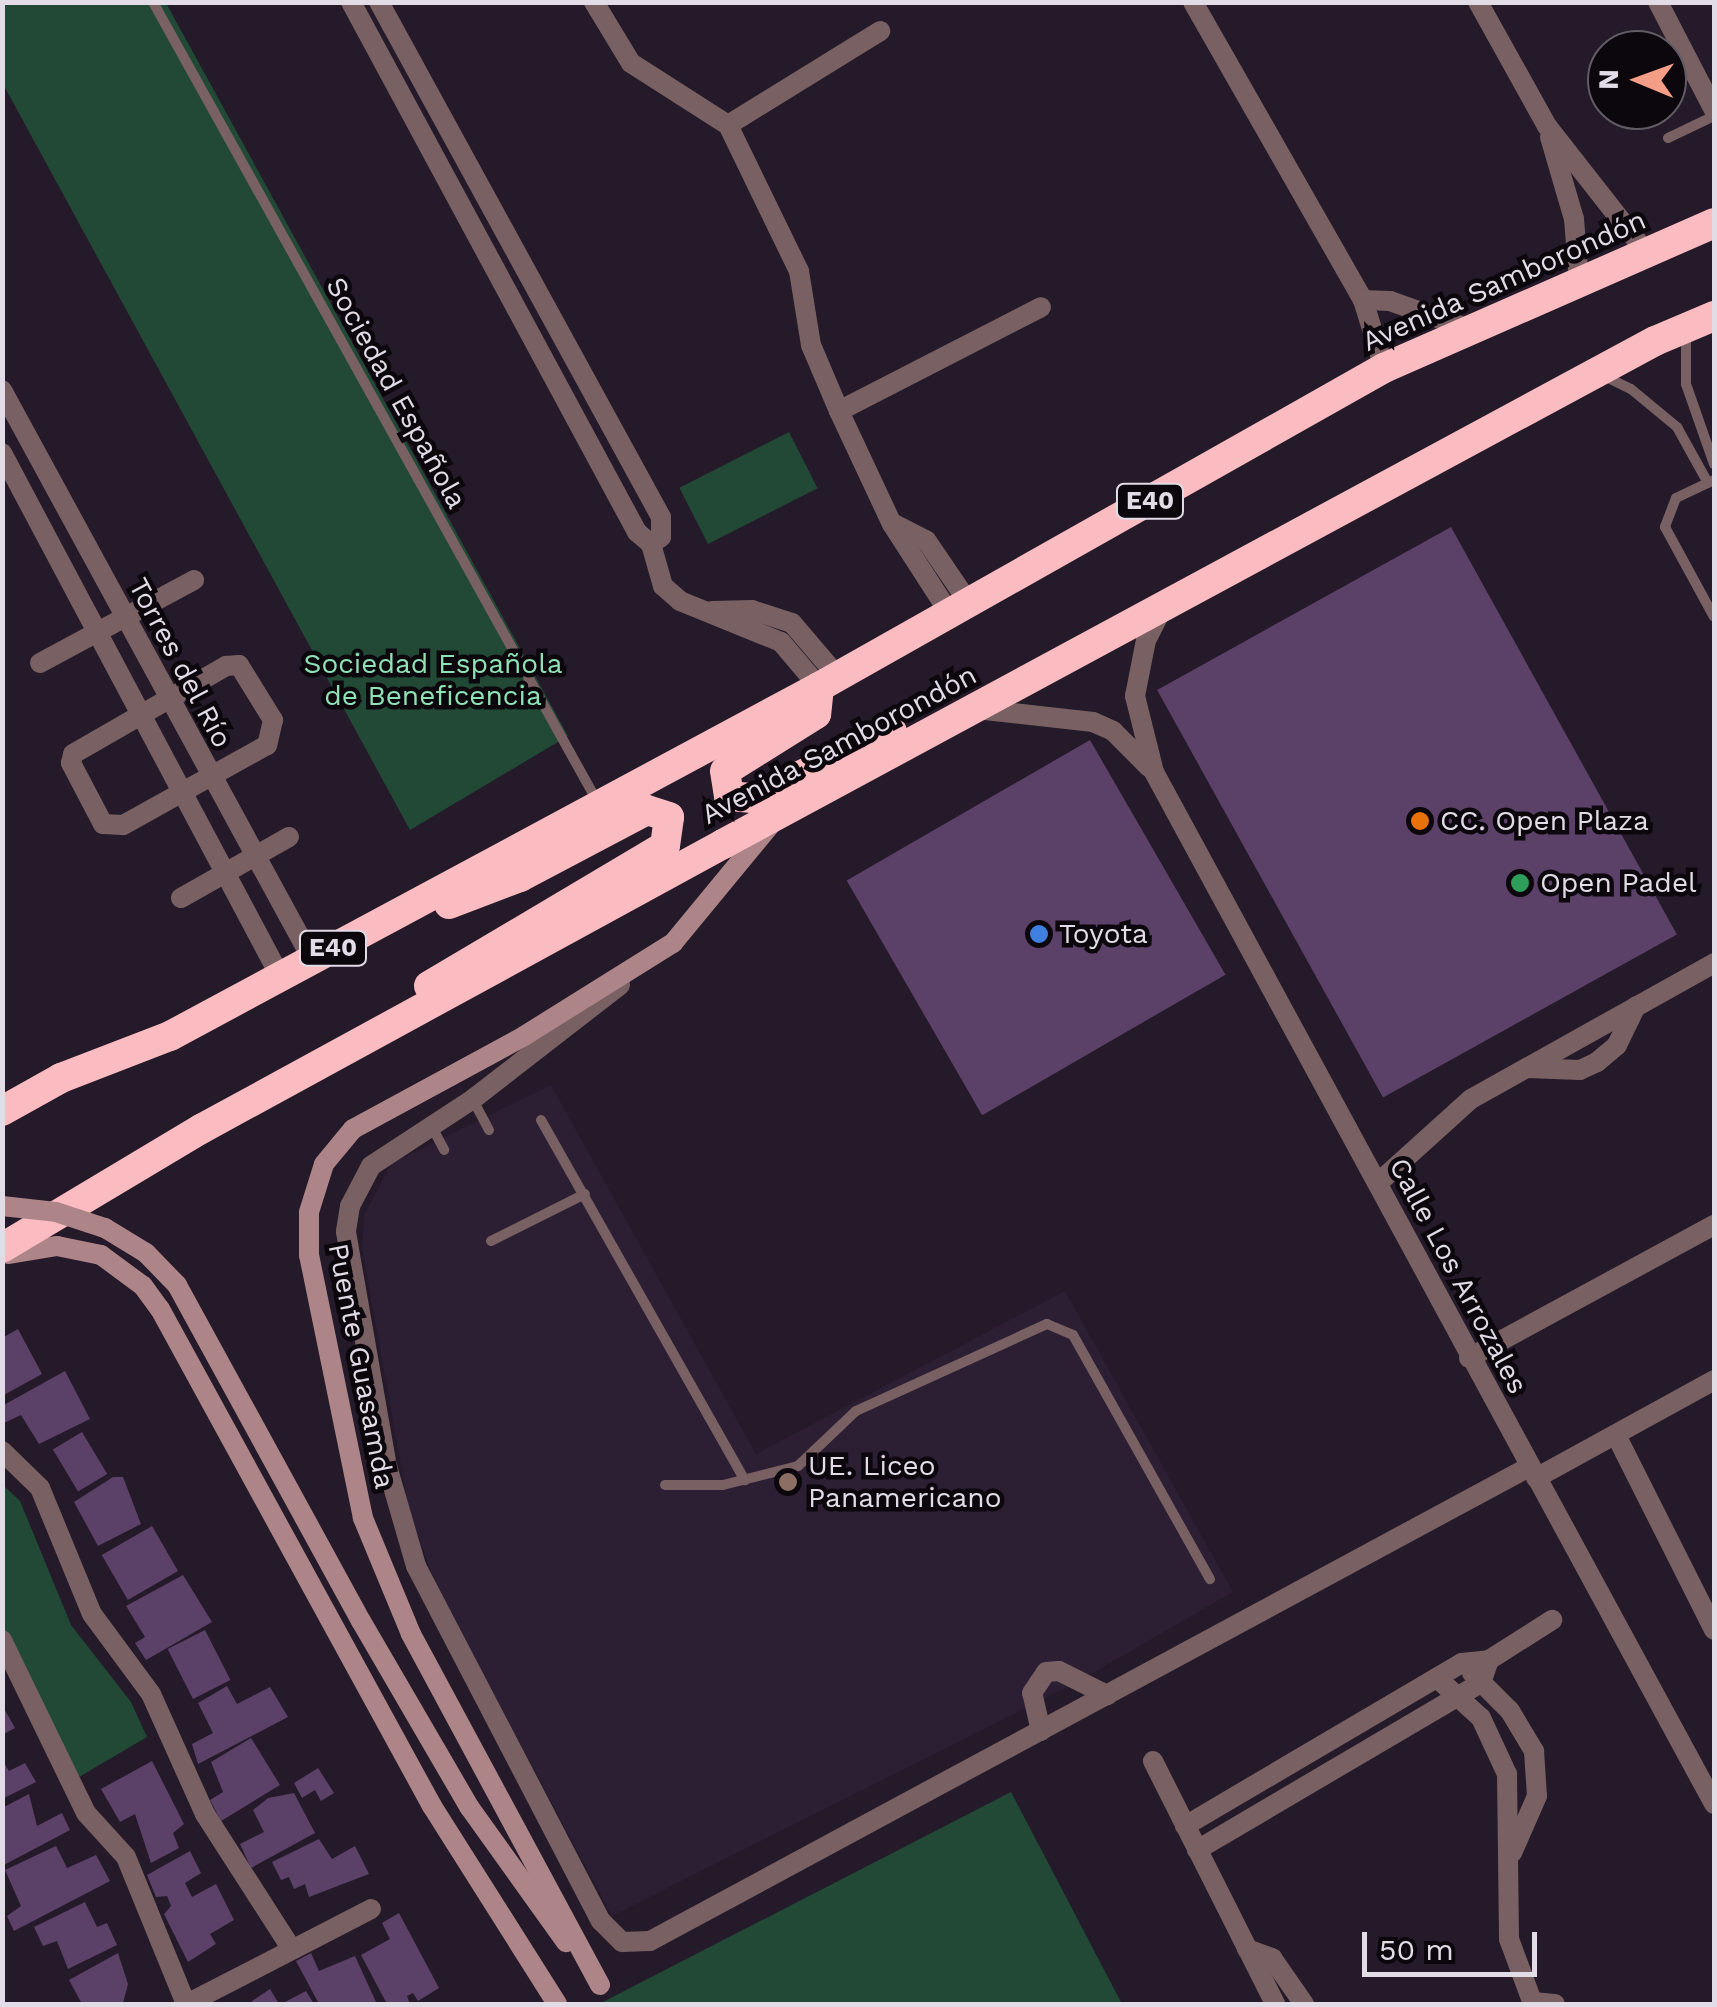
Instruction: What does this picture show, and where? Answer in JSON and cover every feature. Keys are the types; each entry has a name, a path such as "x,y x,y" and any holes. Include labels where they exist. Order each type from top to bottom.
{"highway":[{"name":"Avenida Samborondón","path":"2,1112 61,1078 170,1036 828,682 1384,368 1644,251 1714,224"},
{"name":"Avenida Samborondón","path":"2,1248 312,1068 1596,372 1701,322"},
{"path":"828,682 816,714 725,771 729,796 753,798 908,724 974,709"},
{"path":"312,1068 474,955 664,846 668,817 646,810 520,878 344,942"}],"main road":[{"name":"Puente Guasamda","path":"611,2004 411,1634 363,1518 307,1234 324,1164 352,1128 524,1036 673,943 778,815"},
{"name":"Puente Guasamda","path":"2,1206 56,1212 104,1228 146,1253 177,1285 361,1621 470,1808 600,1985"},
{"path":"2,1257 29,1247 81,1248 122,1267 160,1309 432,1806 557,2004"}],"street":[{"path":"351,2 637,532 651,544 663,586 680,601 781,642 828,682"},
{"path":"379,2 661,517 661,537 651,544"},
{"path":"594,2 631,63 728,125 799,271 811,345 892,524 926,540 960,608"},
{"path":"1192,2 1364,300 1384,368"},
{"path":"1478,2 1546,126 1644,251"},
{"path":"1658,2 1714,113"},
{"path":"728,125 880,30"},
{"path":"384,64 406,52"},
{"path":"1546,126 1574,219 1579,281"},
{"path":"427,144 449,130"},
{"path":"1574,219 1606,205"},
{"path":"508,294 532,281"},
{"path":"1364,300 1413,308 1468,329"},
{"path":"838,410 1041,307"},
{"path":"1372,327 1413,308"},
{"name":"Torres del Río","path":"2,390 9,417 58,494 312,959"},
{"path":"585,435 608,422"},
{"path":"2,453 280,976"},
{"path":"33,510 58,494"},
{"path":"40,663 194,580"},
{"name":"Calle Los Arrozales","path":"1162,610 1146,640 1135,696 1154,772 1714,1804"},
{"path":"239,665 273,720 267,745 122,825 103,824 71,763 74,754 167,698 239,665"},
{"name":"Calle Los Arrozales","path":"974,709 1094,722 1113,730 1154,772"},
{"path":"181,898 289,837"},
{"path":"673,943 473,1099 371,1166 350,1206 346,1232 387,1466 401,1523 434,1608 610,1935 636,1945 650,1941 1107,1695 1533,1472 1616,1435 1714,1380"},
{"path":"1378,1183 1444,1119 1525,1068 1714,963"},
{"path":"1525,1068 1580,1070 1597,1062 1618,1045 1636,1006"},
{"path":"1469,1358 1714,1225"},
{"path":"1616,1435 1714,1630"},
{"path":"2,1452 40,1488 92,1614 151,1694 206,1814 291,1948"},
{"path":"1185,1826 1462,1663 1490,1660 1552,1620"},
{"path":"2,1640 86,1813 126,1857 187,2004 370,1909"},
{"path":"1197,1850 1481,1682 1490,1660"},
{"path":"1462,1663 1522,1728 1538,1772 1537,1796 1512,1853"},
{"path":"1041,1731 1032,1693 1046,1672 1059,1671 1107,1695"},
{"path":"1437,1678 1496,1741 1507,1774 1512,1853 1509,1939 1532,2003 1555,2004"},
{"path":"1318,1748 1333,1770"},
{"path":"1153,1761 1275,2004"},
{"path":"1247,1949 1272,1958 1304,2004"}],"lane":[{"name":"Sociedad Española","path":"153,2 599,805"},
{"path":"1668,138 1714,113"},
{"path":"1701,322 1684,359 1694,417 1714,464"},
{"path":"1596,372 1631,389 1677,427 1711,481 1676,498 1665,526 1714,616"},
{"path":"1677,427 1694,417"},
{"path":"473,1099 488,1130"},
{"path":"541,1120 745,1480"},
{"path":"432,1127 444,1150"},
{"path":"491,1241 585,1194"},
{"path":"665,1485 745,1480 798,1466 856,1411 1047,1324 1073,1335 1210,1579"}],"shaded area":[{"name":"UE. Liceo Panamericano","path":"551,1085 756,1454 1065,1291 1233,1592 1079,1681 612,1916 437,1588 409,1510 362,1249 364,1215 392,1163"}],"green space":[{"name":"Sociedad Española de Beneficencia","path":"2,3 166,3 568,736 410,830 3,84"},
{"path":"789,432 818,488 708,544 679,488"},
{"path":"2,1484 20,1501 71,1625 131,1702 147,1737 79,1777 3,1627"},
{"path":"1011,1792 1122,2004 599,2004"}],"building":[{"name":"CC. Open Plaza","path":"1451,527 1677,935 1383,1097 1157,690"},
{"name":"Toyota","path":"1090,740 1226,975 982,1115 847,880"},
{"path":"18,1329 42,1374 2,1396 2,1338"},
{"path":"65,1371 90,1419 39,1444 21,1415 2,1424 2,1406"},
{"path":"82,1432 107,1474 78,1492 53,1450"},
{"path":"113,1477 123,1477 141,1524 98,1546 74,1502"},
{"path":"152,1526 178,1571 128,1600 102,1555"},
{"path":"183,1575 212,1622 146,1660 135,1643 145,1637 126,1606"},
{"path":"205,1630 230,1680 193,1699 168,1649"},
{"path":"227,1686 237,1704 270,1687 288,1717 198,1764 192,1744 213,1733 198,1703"},
{"path":"2,1705 15,1728 2,1735"},
{"path":"251,1738 280,1785 221,1821 210,1800 223,1792 211,1762"},
{"path":"2,1760 9,1771 25,1763 36,1782 2,1799"},
{"path":"152,1761 184,1824 173,1833 179,1848 151,1863 135,1814 120,1822 101,1789"},
{"path":"318,1768 334,1793 321,1801 315,1790 302,1798 294,1783"},
{"path":"294,1793 315,1833 251,1868 240,1844 264,1832 253,1810 268,1798"},
{"path":"29,1794 37,1826 62,1813 70,1830 2,1866 2,1808"},
{"path":"319,1839 332,1859 355,1846 369,1874 309,1897 305,1884 294,1889 289,1877 281,1880 272,1862"},
{"path":"56,1846 67,1868 96,1855 110,1881 14,1931 7,1916 21,1906 5,1870"},
{"path":"190,1851 201,1873 185,1883 192,1897 216,1884 234,1920 210,1934 216,1944 188,1962 164,1914 171,1906 167,1896 156,1897 147,1875"},
{"path":"85,1902 97,1927 107,1923 117,1945 68,1969 57,1941 43,1946 34,1927"},
{"path":"399,1913 439,1988 418,2001 413,1993 407,1996 410,2004 387,2004 361,1955 390,1939 382,1923"},
{"path":"118,1953 128,1984 123,2003 82,2004 69,1980"},
{"path":"311,1953 319,1971 355,1956 376,2002 319,2004 296,1961"},
{"path":"270,1989 279,2004 253,2004 252,2001"},
{"path":"306,1991 314,2004 281,2004"}],"place":[{"name":"CC. Open Plaza","path":"1420,821"},
{"name":"Open Padel","path":"1520,883"},
{"name":"Toyota","path":"1039,934"},
{"name":"UE. Liceo Panamericano","path":"788,1482"}]}
